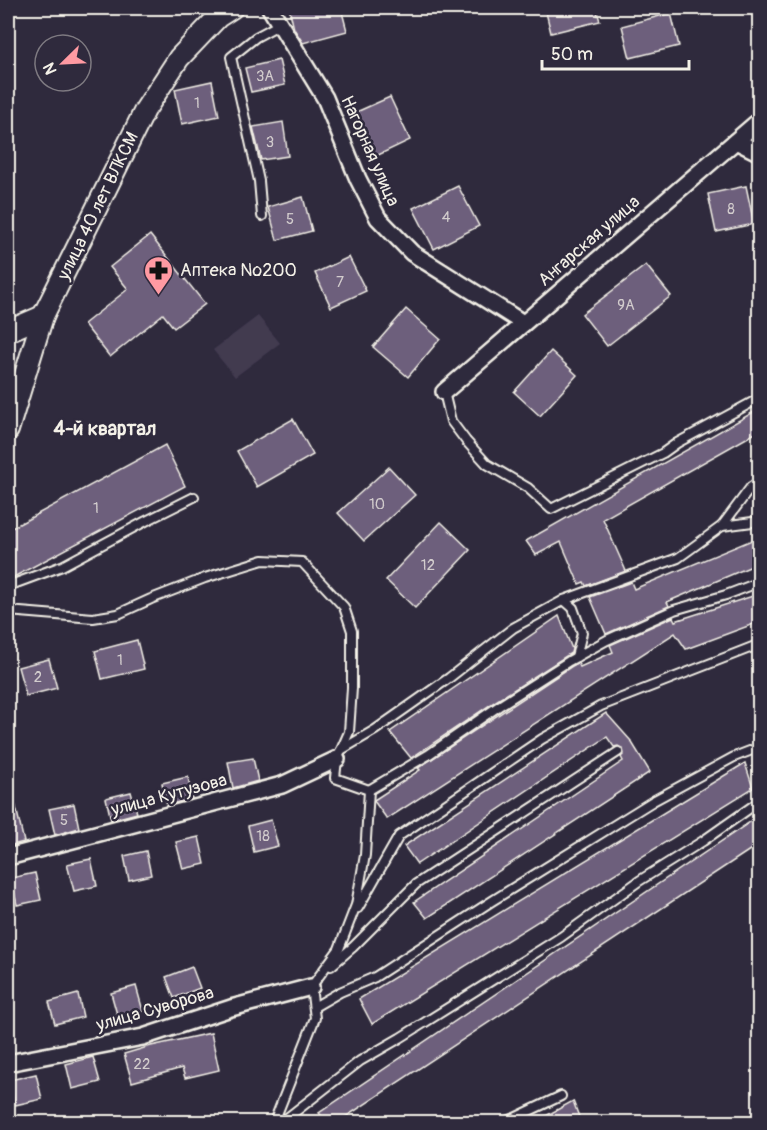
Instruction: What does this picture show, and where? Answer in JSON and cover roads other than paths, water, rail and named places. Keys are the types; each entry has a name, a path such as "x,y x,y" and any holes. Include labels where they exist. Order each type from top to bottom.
{"street":[{"name":"улица 40 лет ВЛКСМ","path":"8,430 43,316 145,110 179,58 218,17 232,8"},
{"name":"Нагорная улица","path":"270,8 325,98 358,179 378,218 412,253 523,323"},
{"name":"Ангарская улица","path":"444,392 759,120"},
{"path":"736,141 759,153"},
{"path":"8,331 43,316"},
{"name":"улица Кутузова","path":"8,857 282,786 339,754"},
{"name":"улица Суворова","path":"8,1063 143,1036 315,982"}],"lane":[{"path":"480,8 490,8"},
{"path":"262,216 259,181 231,57 256,37 280,24"},
{"path":"444,392 452,421 487,464 528,488 551,509 663,453 759,398"},
{"path":"339,754 449,678 513,628 564,600 678,558 722,526 751,487 759,481"},
{"path":"8,586 62,566 146,520 194,497"},
{"path":"722,526 759,521"},
{"path":"8,611 93,618 118,614 205,578 262,560 302,562 344,607 352,631 349,732 339,754 335,778 369,790"},
{"path":"369,790 576,657 607,640 674,610 726,595 759,582"},
{"path":"564,600 573,608 582,633 576,657"},
{"path":"348,925 399,836 543,739 601,706 759,644"},
{"path":"314,1007 375,976 653,801 734,757 759,747"},
{"path":"315,982 416,884 618,752"},
{"path":"274,1122 315,1018 315,982 339,949 356,905 365,855 369,790"},
{"path":"282,1122 360,1061 561,937 639,881 703,841 759,801"},
{"path":"506,1122 561,1096"}],"place":[{"name":"Аптека №200","path":"159,296"}],"district":[{"name":"4-й квартал","path":"105,428"}]}
